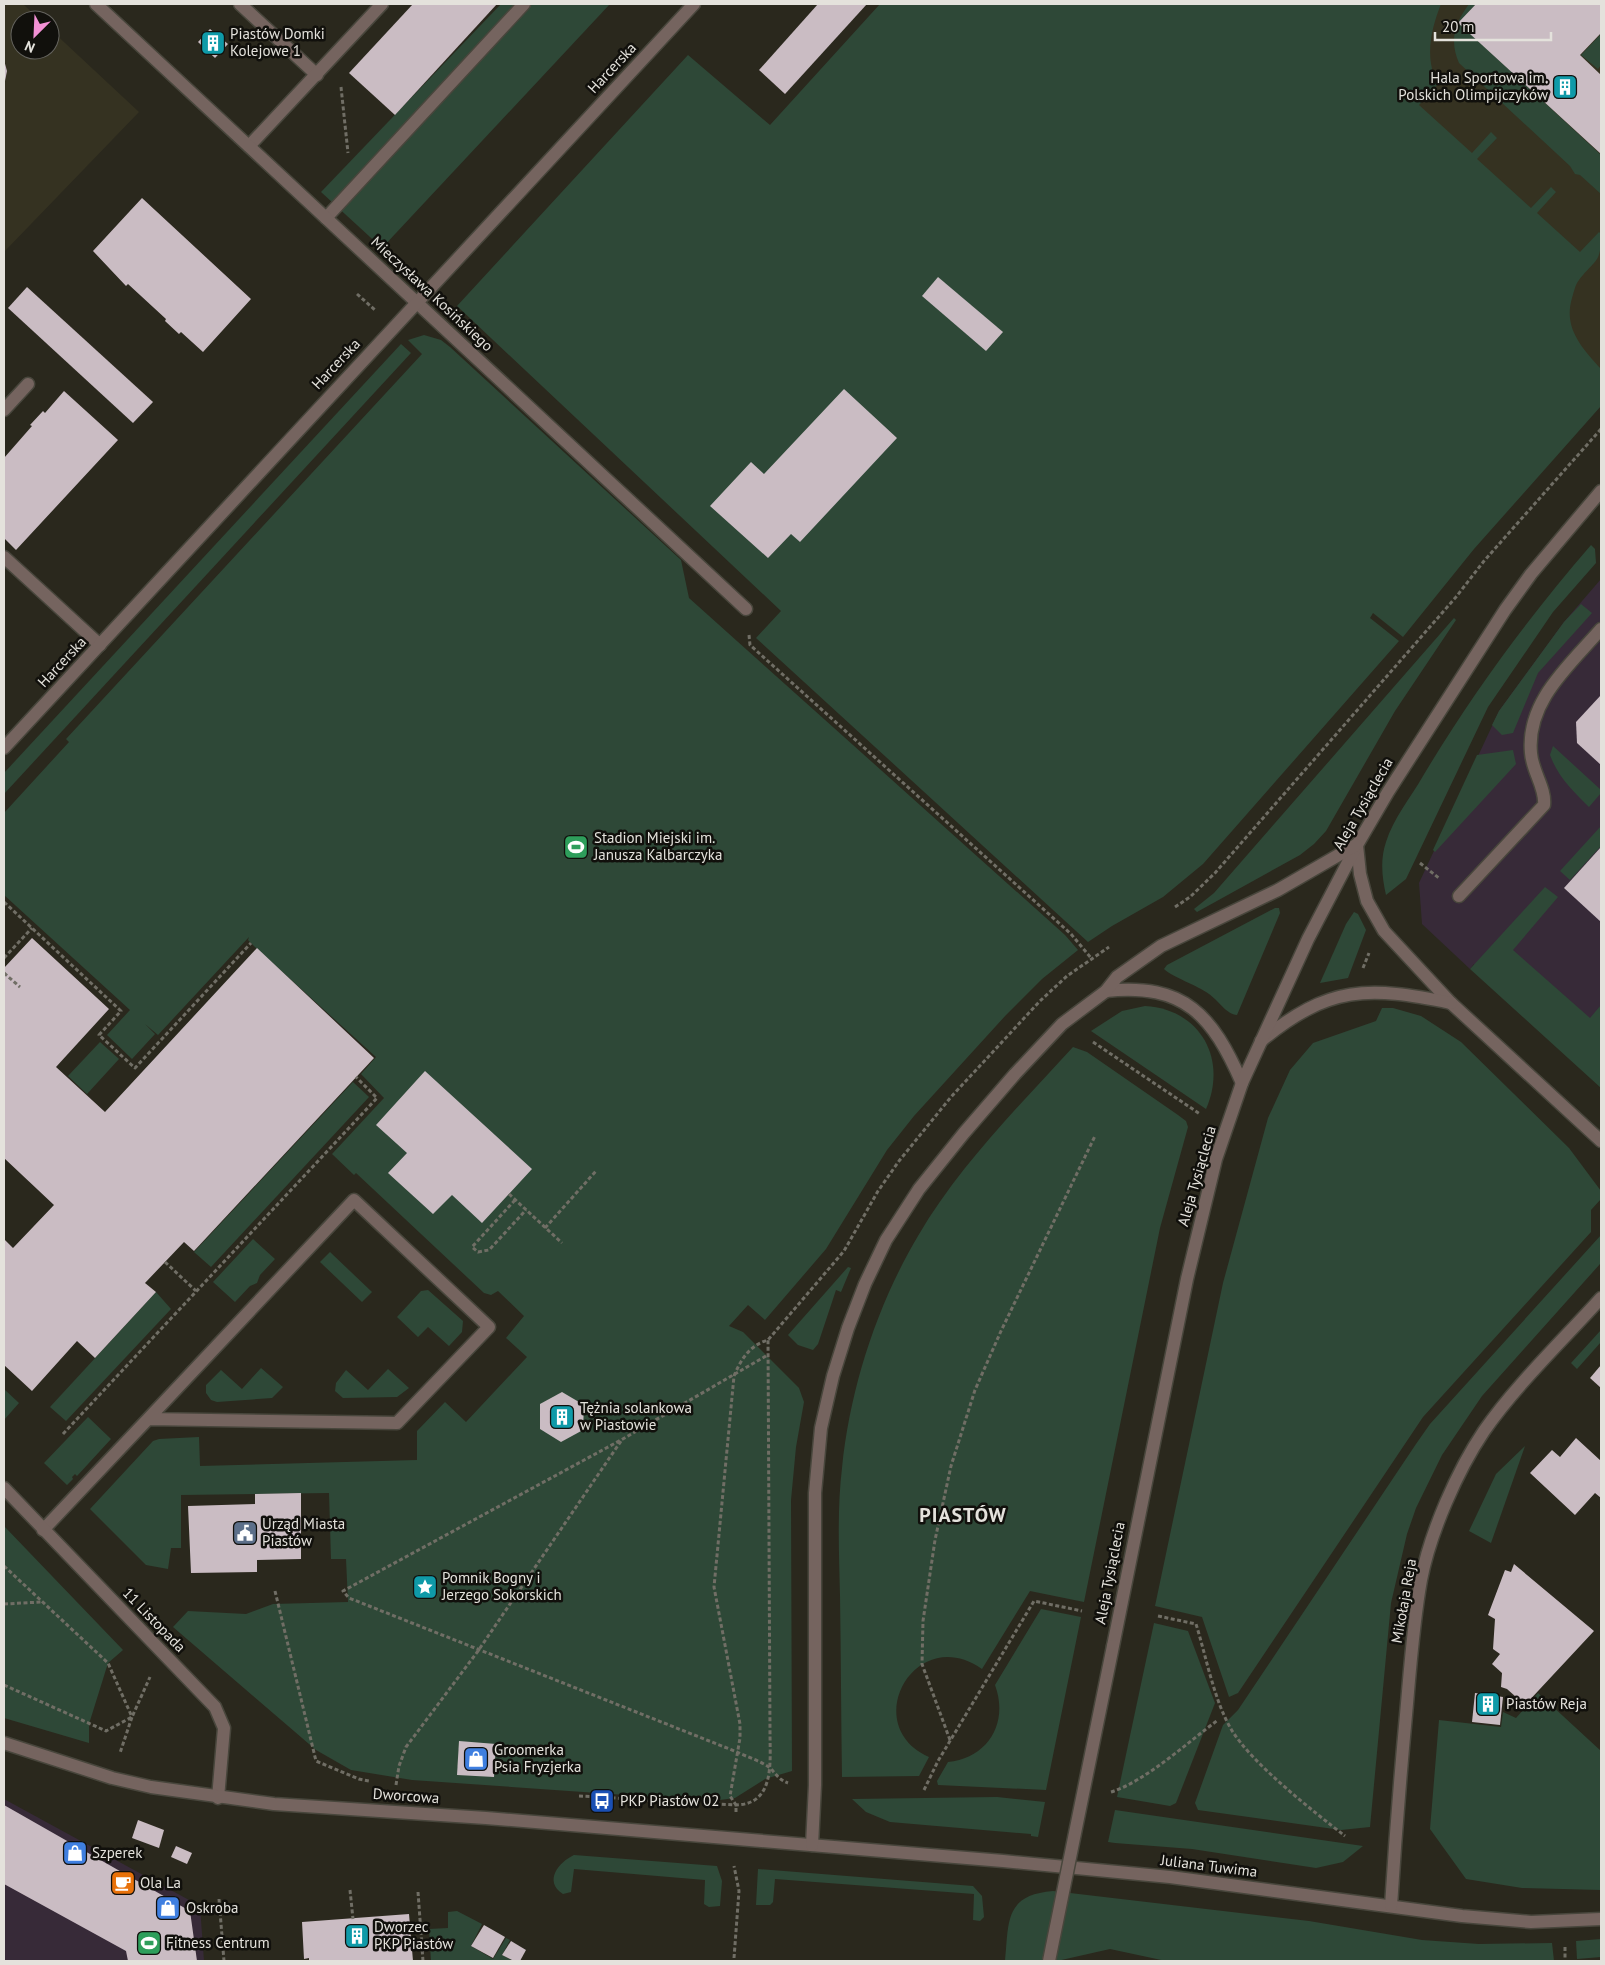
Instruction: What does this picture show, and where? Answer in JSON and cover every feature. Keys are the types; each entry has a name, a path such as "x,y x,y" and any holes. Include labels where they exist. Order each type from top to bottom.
{"street":[{"name":"Mieczysława Kosińskiego","path":"96,4 746,609"},
{"path":"240,4 317,75"},
{"path":"249,146 382,4"},
{"path":"326,218 524,4"},
{"name":"Harcerska","path":"4,748 415,302 694,4"},
{"path":"4,410 28,384"},
{"name":"Aleja Tysiąclecia","path":"1049,1961 1187,1279 1216,1159 1242,1083 1259,1042 1308,939 1357,845 1419,741 1505,610 1531,574 1601,491"},
{"path":"4,557 100,645"},
{"path":"1459,896 1544,805 1544,794 1531,755 1530,741 1536,714 1549,688 1601,629"},
{"path":"812,1845 815,1785 815,1493 821,1428 833,1376 848,1328 865,1284 886,1240 919,1189 964,1133 1062,1024 1106,991 1132,966 1161,946 1278,890 1357,845 1360,874 1367,902 1384,931 1451,1003 1601,1141"},
{"path":"1106,991 1129,989 1152,992 1177,999 1196,1010 1213,1028 1229,1054 1242,1083"},
{"path":"1259,1042 1283,1022 1306,1008 1332,998 1356,993 1391,992 1451,1003"},
{"path":"44,1530 148,1419 354,1200 489,1327 397,1423 148,1419"},
{"name":"Mikołaja Reja","path":"1391,1906 1394,1841 1412,1642 1421,1578 1439,1521 1455,1482 1484,1431 1506,1403 1601,1298"},
{"name":"11 Listopada","path":"4,1488 215,1707 224,1728 218,1798"},
{"name":"Dworcowa","path":"4,1742 122,1780 218,1798 274,1804 486,1818 812,1845"},
{"name":"Juliana Tuwima","path":"812,1845 1170,1877 1462,1916 1531,1922 1601,1919"}],"path":[{"path":"326,65 340,79 348,156"},
{"path":"357,294 379,314"},
{"path":"1169,911 1190,897 1215,873 1450,605 1484,561 1601,429"},
{"path":"746,609 750,645 1072,934 1092,958"},
{"path":"4,902 121,1011 99,1035 135,1068 252,943"},
{"path":"4,958 32,928"},
{"path":"736,1806 730,1796 740,1724 714,1587 734,1376 755,1343 768,1340 844,1251 878,1191 930,1122 1040,1001 1067,976 1112,945"},
{"path":"1362,972 1370,949"},
{"path":"4,972 20,987"},
{"path":"1093,1042 1200,1114"},
{"path":"63,1434 377,1098 356,1077"},
{"path":"950,1740 922,1664 923,1620 934,1540 951,1466 976,1390 1001,1331 1095,1136"},
{"path":"545,1228 596,1172"},
{"path":"509,1194 562,1243"},
{"path":"515,1200 472,1247 478,1252 489,1250 526,1210"},
{"path":"165,1262 196,1291"},
{"path":"571,1796 736,1806 749,1805 764,1793 770,1769 768,1340"},
{"path":"767,1356 621,1440 343,1591 349,1598 478,1651 737,1752 770,1769 777,1779 790,1784"},
{"path":"397,1791 399,1766 406,1747 478,1651 621,1440"},
{"path":"4,1566 108,1663 132,1717"},
{"path":"275,1591 316,1761 359,1779 378,1782"},
{"path":"924,1790 950,1740 1034,1601 1082,1610"},
{"path":"4,1604 42,1602"},
{"path":"1158,1616 1196,1624 1223,1710 1238,1740 1278,1780 1345,1836"},
{"path":"118,1761 132,1717 151,1674"},
{"path":"4,1685 106,1731 132,1717"},
{"path":"1106,1793 1126,1786 1218,1720"},
{"path":"387,1784 406,1786"},
{"path":"734,1867 739,1891 734,1958"},
{"path":"350,1890 353,1919"},
{"path":"418,1892 423,1961"},
{"path":"218,1899 224,1961"},
{"path":"1564,1944 1565,1960"}],"shaded area":[{"path":"4,4 23,4 29,10 10,10 10,60 60,60 60,38 139,112 4,252"},
{"path":"1439,4 1601,4 1601,371 1319,142"},
{"path":"1601,579 1601,1079 1474,964 1470,969 1422,924 1419,883 1499,711 1564,622"},
{"path":"4,1799 200,1906 204,1961 4,1961"}],"green space":[{"path":"501,4 610,4 382,248 321,192"},
{"path":"880,4 1441,4 1430,44 1431,64 1438,84 1419,105 1472,153 1491,132 1497,138 1477,159 1531,208 1551,187 1556,192 1537,213 1580,252 1599,232 1601,234 1599,256 1576,286 1570,309 1570,319 1576,337 1601,369 1601,406 1474,549 1403,637 1373,613 1370,618 1399,641 1203,864 1163,897 1088,942 756,638 781,611 457,306 688,55 770,125"},
{"path":"1469,4 1476,4 1459,23 1601,155 1601,194 1580,175 1575,174 1570,166 1459,63 1454,47 1455,32 1460,18"},
{"path":"1601,34 1601,65 1598,69 1581,55"},
{"name":"Stadion Miejski im. Janusza Kalbarczyka","path":"424,335 441,340 450,347 681,560 689,598 1065,935 1078,950 1042,979 1006,1015 914,1116 887,1150 826,1249 765,1320 748,1305 729,1326 743,1332 799,1388 804,1402 796,1447 791,1500 792,1771 765,1779 735,1798 712,1801 412,1780 351,1770 316,1750 173,1627 188,1611 246,1614 273,1604 348,1602 346,1559 331,1559 329,1493 181,1495 181,1548 171,1548 168,1569 146,1565 90,1509 153,1441 159,1439 199,1437 200,1466 417,1460 417,1431 445,1402 466,1422 527,1357 506,1338 524,1316 498,1291 491,1295 484,1293 356,1173 354,1175 332,1154 384,1098 361,1074 376,1057 255,947 248,940 249,937 158,1035 145,1024 155,1034 132,1059 107,1035 130,1010 4,895 4,813 69,742 66,739 422,354 408,340"},
{"path":"401,344 411,353 4,794 4,773"},
{"path":"1591,545 1595,549 1596,563 1553,612 1488,707 1406,879 1386,895 1382,862 1383,855 1389,833 1398,817 1481,686 1545,600"},
{"path":"1581,604 1592,613 1538,673 1513,733 1502,735 1492,725 1499,711 1564,622"},
{"path":"1454,618 1456,620 1395,711 1326,831 1300,855 1197,912 1194,909 1214,893"},
{"path":"1553,746 1601,790 1601,793 1589,807 1566,783 1557,770 1550,755"},
{"path":"1513,750 1516,764 1435,852 1433,850 1477,755"},
{"path":"1601,826 1601,846 1570,880 1560,871"},
{"path":"1545,887 1558,897 1513,950 1590,1018 1601,1005 1601,1088 1470,969"},
{"path":"1275,908 1279,908 1280,913 1237,1015 1230,1013 1204,991 1164,969 1167,965"},
{"path":"1354,912 1358,914 1366,930 1348,978 1320,983 1346,924"},
{"path":"1145,1006 1164,1009 1181,1016 1194,1027 1204,1040 1211,1055 1213,1072 1212,1090 1206,1109 1091,1031 1122,1011"},
{"path":"1382,1008 1393,1008 1421,1016 1461,1042 1569,1148 1601,1191 1601,1199 1591,1210 1591,1232 1423,1417 1238,1693 1229,1697 1202,1617 1155,1606 1223,1283 1268,1118 1290,1070 1313,1043 1376,1021"},
{"path":"100,1042 119,1059 87,1094 68,1076"},
{"path":"1073,1047 1087,1052 1178,1115 1186,1121 1188,1127 1160,1228 1084,1602 1030,1591 982,1669 958,1658 935,1659 917,1668 904,1684 897,1703 898,1724 908,1742 929,1757 919,1776 842,1777 839,1500 851,1408 868,1348 878,1319 903,1262 934,1210 991,1137"},
{"path":"353,1082 369,1097 211,1267 194,1252"},
{"path":"1601,1235 1600,1264 1482,1396 1442,1455 1416,1508 1407,1534 1391,1603 1370,1827 1341,1830 1198,1810 1195,1803 1223,1725 1238,1710 1430,1424"},
{"path":"253,1239 275,1259 260,1275 257,1283 250,1286 235,1302 213,1282"},
{"path":"330,1252 372,1292 362,1302 320,1262"},
{"path":"848,1267 851,1268 841,1292 836,1290 818,1344 813,1350 798,1345 788,1335"},
{"path":"428,1290 463,1321 462,1332 449,1346 428,1327 418,1337 397,1317 421,1291"},
{"path":"156,1292 171,1309 66,1421 50,1407"},
{"path":"1601,1330 1601,1342 1577,1369 1571,1363"},
{"path":"261,1368 283,1387 272,1398 217,1402 211,1400 206,1393 206,1385 221,1370 242,1389"},
{"path":"388,1369 409,1388 397,1397 343,1398 335,1391 336,1383 346,1370 368,1390"},
{"path":"4,1389 19,1403 4,1420"},
{"path":"88,1417 111,1439 77,1476 75,1474 72,1477 73,1479 67,1485 44,1463"},
{"path":"1525,1446 1491,1543 1469,1531 1496,1474"},
{"path":"4,1526 123,1650 108,1663 89,1724 89,1743 4,1718"},
{"path":"1041,1609 1081,1617 1046,1790 938,1785 937,1781 948,1762 974,1754 992,1736 997,1725 999,1712 999,1699 995,1685"},
{"path":"1154,1623 1188,1631 1215,1703 1176,1803 1170,1806 1117,1797"},
{"path":"1538,1693 1601,1751 1601,1890 1522,1888 1466,1879 1430,1829 1439,1720 1501,1727 1503,1712 1516,1718"},
{"path":"997,1797 1045,1802 1038,1837 1031,1836 1031,1834 890,1822 866,1812 852,1799"},
{"path":"1115,1810 1363,1846 1343,1862 1316,1868 1192,1849 1108,1842"},
{"path":"574,1855 717,1866 722,1881 720,1906 709,1907 704,1904 705,1880 574,1869 571,1892 563,1894 554,1883 555,1872 563,1862"},
{"path":"758,1869 973,1886 982,1896 984,1917 980,1921 973,1920 974,1894 775,1879 773,1902 770,1905 756,1905"},
{"path":"1053,1891 1309,1921 1422,1940 1479,1944 1552,1943 1554,1961 1166,1961 1110,1949 1057,1961 1005,1961 1009,1923 1017,1905 1025,1898"},
{"path":"457,1911 482,1924 471,1946 493,1959 506,1938 510,1940 502,1955 513,1961 431,1961 429,1929 448,1928 448,1912"},
{"path":"1601,1939 1601,1957 1577,1959 1576,1941"}],"building":[{"path":"413,4 497,4 395,115 349,73"},
{"path":"818,4 867,4 785,94 759,70"},
{"name":"Hala Sportowa im. Polskich Olimpijczyków","path":"1476,4 1601,4 1601,33 1580,55 1601,75 1601,154 1458,23"},
{"name":"Piastów Domki Kolejowe 1","path":"210,29 228,44 215,58 198,42"},
{"path":"4,60 7,71 4,86"},
{"path":"142,198 251,299 203,352 181,332 179,334 165,321 166,319 128,284 126,286 93,251"},
{"path":"938,277 1003,332 986,351 922,296"},
{"path":"27,287 153,402 133,423 8,308"},
{"path":"844,389 897,438 800,542 791,534 768,558 710,506 751,462 764,474"},
{"path":"64,391 118,440 16,550 4,538 4,458 32,426 30,425 43,411 45,413"},
{"path":"1601,695 1601,765 1577,743 1576,722"},
{"path":"1601,847 1601,922 1564,888"},
{"path":"32,938 109,1009 56,1067 105,1112 257,948 374,1058 194,1251 184,1242 145,1283 156,1292 95,1358 77,1341 32,1391 4,1365 4,1239 13,1248 54,1205 4,1158 4,968"},
{"path":"425,1071 532,1169 482,1223 452,1195 433,1214 388,1173 407,1153 376,1125"},
{"path":"1601,1365 1601,1388 1590,1378"},
{"name":"Tężnia solankowa w Piastowie","path":"562,1392 584,1405 583,1430 561,1442 540,1429 540,1404"},
{"path":"1576,1438 1601,1461 1601,1498 1595,1493 1575,1515 1530,1473 1552,1450 1560,1457"},
{"name":"Urząd Miasta Piastów","path":"301,1493 301,1559 257,1560 257,1572 191,1573 188,1506 255,1504 255,1494"},
{"path":"1514,1564 1594,1631 1525,1705 1507,1689 1501,1687 1502,1673 1492,1664 1500,1654 1493,1649 1495,1619 1488,1615 1505,1570 1511,1572"},
{"name":"Piastów Reja","path":"1475,1693 1503,1697 1500,1725 1472,1722"},
{"name":"Groomerka Psia Fryzjerka","path":"459,1741 496,1744 494,1777 457,1775"},
{"path":"4,1805 190,1911 197,1961 128,1961 126,1951 4,1884"},
{"path":"138,1820 164,1830 159,1848 132,1838"},
{"path":"176,1846 192,1853 187,1864 171,1857"},
{"name":"Dworzec PKP Piastów","path":"409,1914 413,1961 309,1961 309,1958 304,1959 302,1922"},
{"path":"484,1925 505,1937 493,1958 471,1946"},
{"path":"511,1941 526,1950 520,1961 514,1961 502,1955"}],"place":[{"name":"Piastów Domki Kolejowe 1","path":"213,43"},
{"name":"Hala Sportowa im. Polskich Olimpijczyków","path":"1565,87"},
{"name":"Stadion Miejski im. Janusza Kalbarczyka","path":"576,847"},
{"name":"Tężnia solankowa w Piastowie","path":"562,1417"},
{"name":"Urząd Miasta Piastów","path":"245,1533"},
{"name":"Pomnik Bogny i Jerzego Sokorskich","path":"425,1587"},
{"name":"Piastów Reja","path":"1488,1704"},
{"name":"Groomerka Psia Fryzjerka","path":"476,1759"},
{"name":"PKP Piastów 02","path":"602,1801"},
{"name":"Szperek","path":"75,1853"},
{"name":"Ola La","path":"123,1883"},
{"name":"Oskroba","path":"168,1908"},
{"name":"Dworzec PKP Piastów","path":"357,1936"},
{"name":"Fitness Centrum","path":"149,1943"}],"district":[{"name":"PIASTÓW","path":"963,1515"}]}
